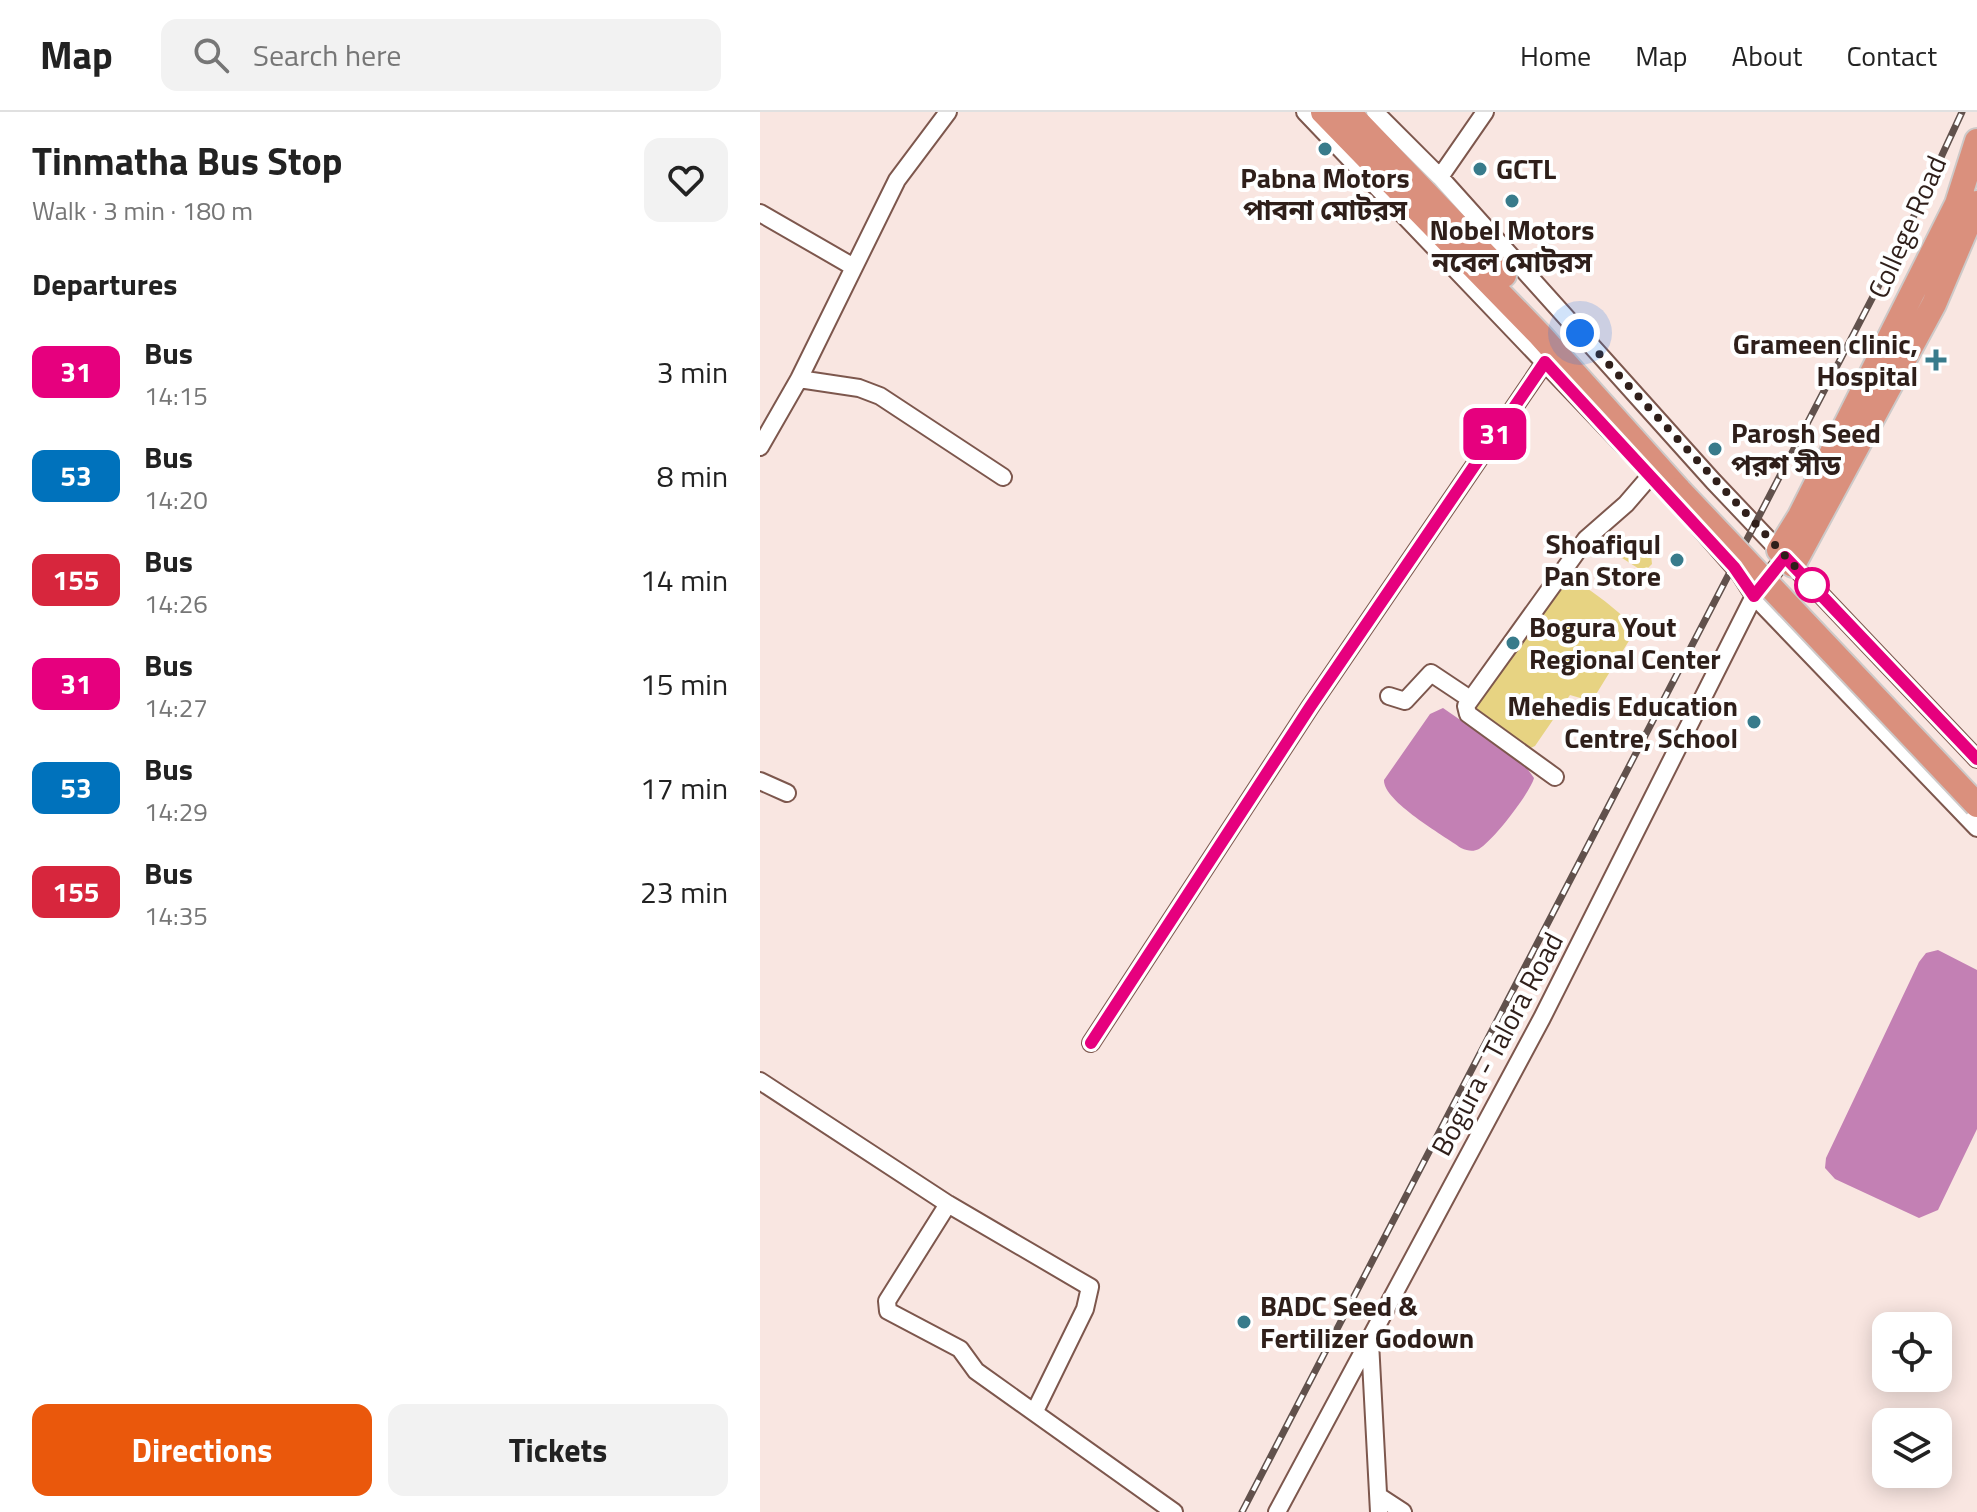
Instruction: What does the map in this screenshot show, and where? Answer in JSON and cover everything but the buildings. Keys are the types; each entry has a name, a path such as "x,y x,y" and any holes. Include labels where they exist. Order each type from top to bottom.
{"highway":[{"path":"1323,112 1540,335 1679,490 1977,805"},
{"path":"1348,112 1436,200 1689,479 1977,780"},
{"name":"College Road","path":"1785,558 1800,516 1957,204 1977,141"},
{"name":"College Road","path":"1785,558 1934,304 1977,203"}],"street":[{"path":"760,447 799,379 897,180 948,112"},
{"path":"1305,112 1545,362 1740,574 1754,596 1977,828"},
{"path":"1375,112 1440,177 1785,558 1977,759"},
{"path":"1440,177 1485,112"},
{"path":"760,213 852,266"},
{"path":"1091,1043 1310,707 1545,362"},
{"path":"799,379 859,388 880,396 1003,477"},
{"path":"1555,777 1466,713 1470,699 1586,539 1626,504 1651,475"},
{"name":"Bogura - Talora Road","path":"1277,1512 1542,1018 1754,596 1785,558"},
{"path":"1389,696 1405,701 1431,673 1470,699"},
{"path":"760,781 787,793"},
{"path":"760,1081 948,1204 1090,1287 1085,1309 1035,1411"},
{"path":"948,1204 886,1306 888,1311 960,1349 976,1371 1174,1512"},
{"path":"1369,1341 1380,1505 1403,1512"}],"shaded area":[{"path":"1606,528 1651,555 1652,564 1644,572 1600,544 1598,539"},
{"path":"1564,580 1580,584 1599,597 1632,624 1635,631 1595,696 1587,700 1570,695 1535,746 1526,750 1476,710 1475,704"},
{"path":"1443,708 1524,764 1534,778 1502,827 1475,851 1461,848 1415,817 1393,798 1384,780 1430,714"},
{"path":"1938,950 1977,970 1977,1129 1938,1210 1919,1218 1835,1179 1825,1168 1826,1158 1919,962 1926,953"}],"railway":[{"path":"1242,1512 1906,233 1962,112"}],"bus line":[{"name":"31","path":"1091,1043 1310,707 1545,362 1734,567 1754,596 1785,557 1977,759"}],"place":[{"name":"Pabna Motors পাবনা মোটরস","path":"1325,149"},
{"name":"GCTL","path":"1480,169"},
{"name":"Nobel Motors নবেল মোটরস","path":"1512,201"},
{"name":"Grameen clinic, Hospital","path":"1936,360"},
{"name":"Parosh Seed পরশ সীড","path":"1715,449"},
{"name":"Shoafiqul Pan Store","path":"1677,560"},
{"name":"Bogura Yout Regional Center","path":"1513,643"},
{"name":"Mehedis Education Centre, School","path":"1754,722"},
{"name":"BADC Seed & Fertilizer Godown","path":"1244,1322"}],"route":[{"path":"1580,333 1812,585"}]}
